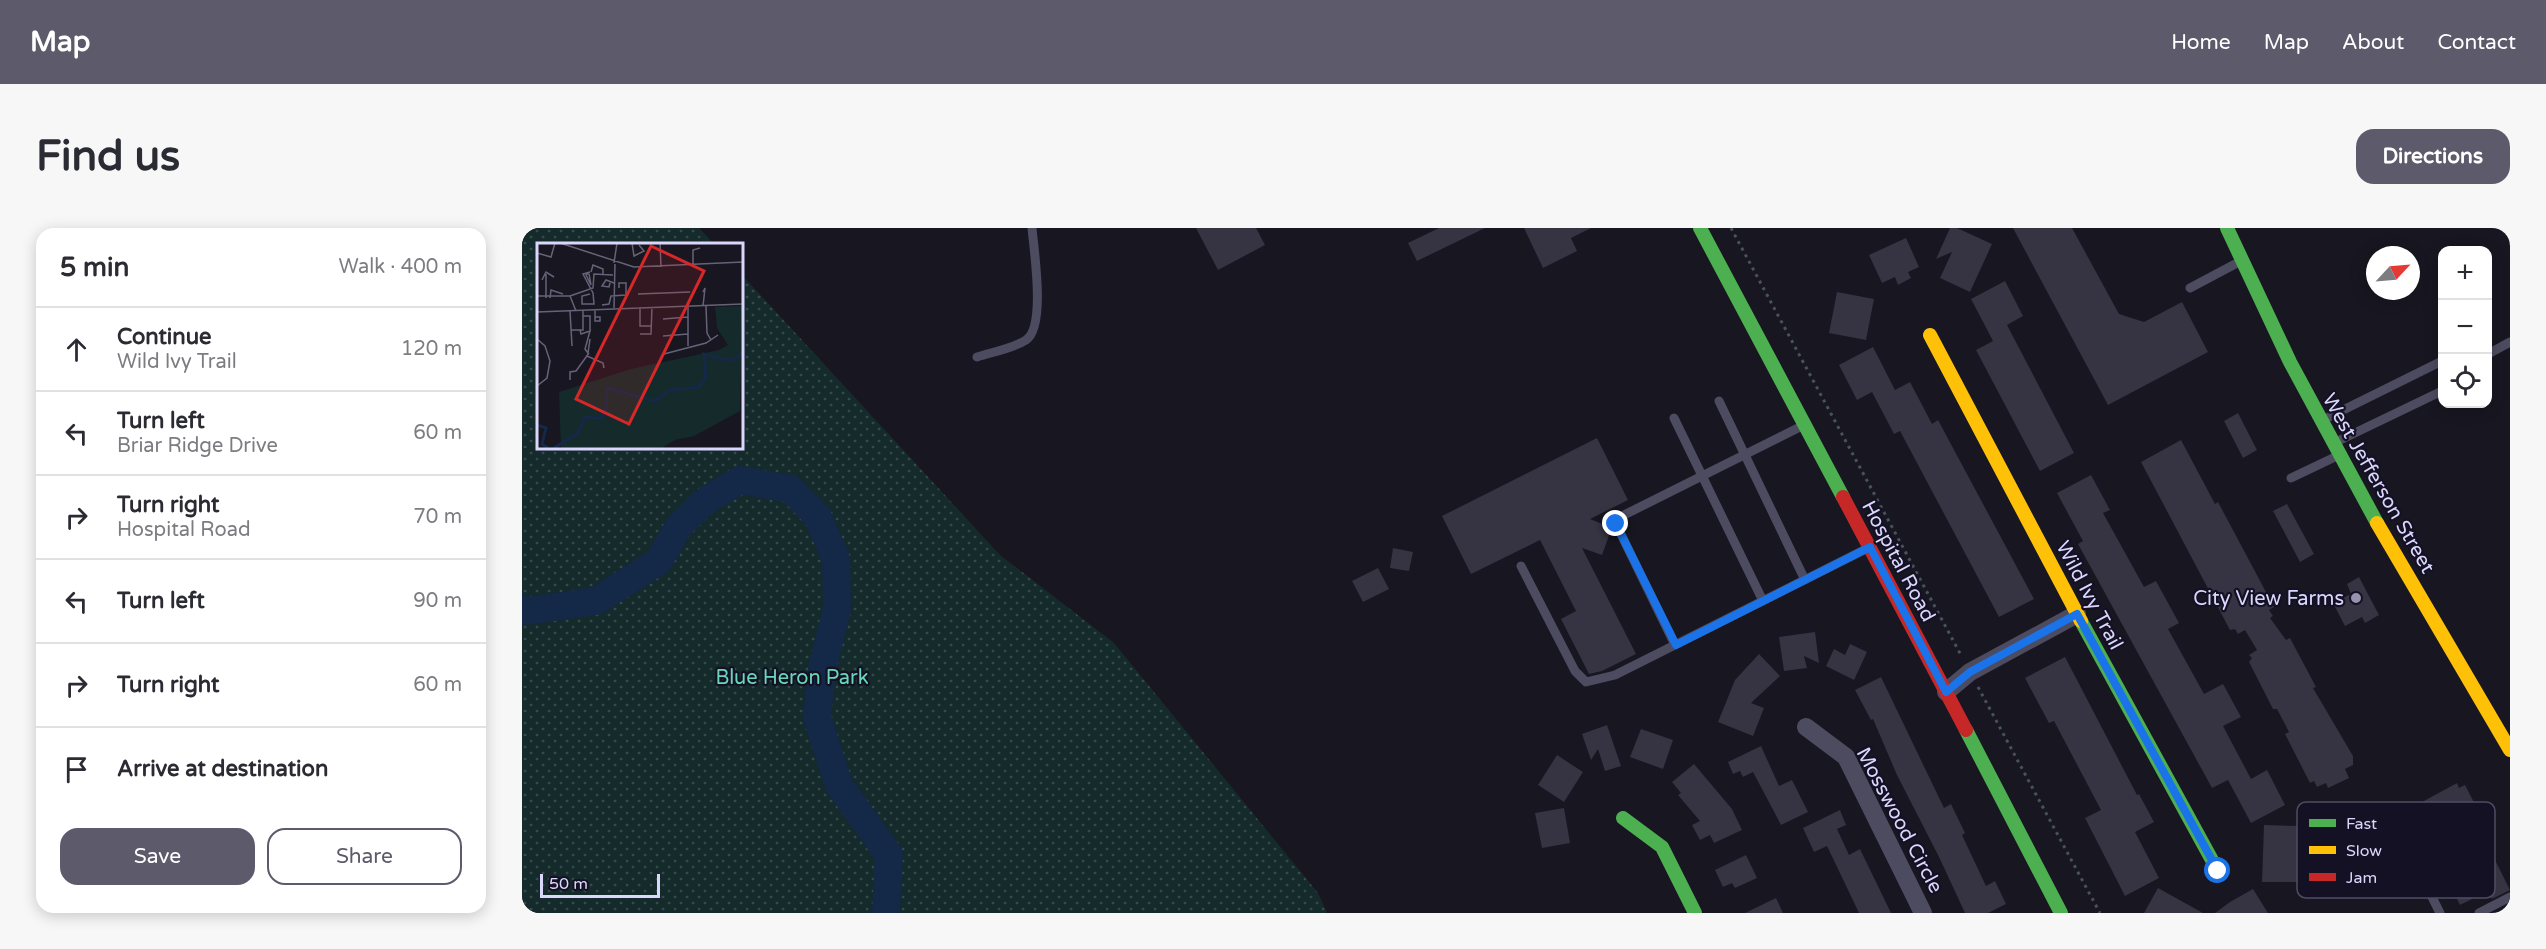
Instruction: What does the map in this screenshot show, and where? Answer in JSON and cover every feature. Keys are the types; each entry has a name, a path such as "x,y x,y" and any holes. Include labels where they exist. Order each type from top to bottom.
{"street":[{"name":"Hospital Road","path":"1700,228 2061,913"},
{"name":"West Jefferson Street","path":"2227,228 2267,321 2302,388 2510,750"},
{"name":"Wild Ivy Trail","path":"1930,335 2077,614 2218,871"},
{"path":"1946,692 1970,672 2077,614"},
{"name":"Mosswood Circle","path":"1806,727 1846,757 1923,913"},
{"path":"1623,818 1662,847 1695,913"}],"lane":[{"path":"977,357 1027,340 1035,326 1037,287 1032,228"},
{"path":"2190,288 2241,261"},
{"path":"2492,352 2510,342"},
{"path":"2322,421 2438,364"},
{"path":"2291,478 2337,449 2438,393"},
{"path":"1719,400 1805,580"},
{"path":"1674,418 1763,601"},
{"path":"1676,645 1616,524 1620,517 1804,425"},
{"path":"1521,566 1575,671 1586,682 1615,675 1870,547"},
{"path":"2479,913 2510,897"},
{"path":"2432,898 2440,913"}],"path":[{"path":"1731,228 2100,913"}],"green space":[{"name":"Blue Heron Park","path":"522,228 699,228 713,243 537,243 537,448 742,448 742,275 1000,555 1114,643 1318,893 1327,913 522,913"}],"building":[{"path":"1196,228 1256,228 1265,245 1218,270"},
{"path":"1439,228 1485,228 1417,261 1408,243"},
{"path":"1524,228 1591,228 1571,238 1577,251 1543,268"},
{"path":"1950,228 1957,228 1992,244 1970,292 1940,278 1952,252 1936,259"},
{"path":"2013,228 2072,228 2119,314 2144,322 2182,302 2208,352 2108,405"},
{"path":"1906,238 1919,267 1908,272 1911,278 1898,285 1895,277 1882,283 1869,255"},
{"path":"2005,281 2023,316 2007,325 2074,453 2040,471 1976,350 1993,341 1971,299"},
{"path":"1837,292 1874,299 1866,340 1829,333"},
{"path":"1873,347 1895,390 1910,382 1932,424 1938,420 2034,599 1999,617 1900,431 1894,434 1872,392 1857,400 1839,365"},
{"path":"2238,413 2257,450 2243,458 2224,421"},
{"path":"1597,438 1628,500 1590,519 1610,527 1611,530 1602,555 1582,548 1636,654 1602,671 1589,674 1561,619 1576,611 1540,540 1471,574 1442,516"},
{"path":"2181,440 2215,504 2218,502 2274,607 2269,610 2273,616 2270,618 2286,640 2290,638 2316,687 2313,688 2353,756 2353,765 2345,769 2349,778 2328,788 2326,783 2317,787 2314,781 2310,783 2285,734 2289,732 2277,709 2273,709 2249,662 2252,658 2249,655 2257,650 2245,630 2238,634 2235,629 2230,630 2141,462"},
{"path":"2091,475 2110,510 2103,513 2144,587 2156,581 2179,623 2168,629 2204,694 2223,684 2241,717 2223,726 2251,779 2267,770 2285,805 2251,823 2228,780 2212,788 2078,544 2083,541 2057,493"},
{"path":"2287,504 2314,554 2300,562 2273,511"},
{"path":"1393,548 1413,552 1409,571 1390,568"},
{"path":"1378,568 1389,589 1363,602 1352,581"},
{"name":"City View Farms","path":"2359,577 2379,615 2365,623 2362,617 2345,626 2333,603 2351,594 2347,584"},
{"path":"1815,632 1819,663 1804,656 1807,668 1784,671 1779,637"},
{"path":"1850,644 1867,652 1854,680 1826,666 1834,649 1845,655"},
{"path":"1759,654 1780,676 1751,703 1764,708 1753,736 1718,722 1735,680"},
{"path":"2065,657 2137,795 2139,794 2154,822 2135,832 2159,878 2125,896 2085,818 2101,810 2054,721 2049,723 2025,678"},
{"path":"1881,677 1944,808 1951,804 1965,833 1962,835 1986,886 1995,881 2006,904 1988,913 1965,913 1897,775 1873,719 1871,720 1855,690"},
{"path":"1607,725 1621,766 1605,771 1598,749 1591,760 1582,734"},
{"path":"1641,729 1673,740 1663,769 1630,757"},
{"path":"1761,746 1779,786 1792,780 1808,812 1781,825 1753,772 1743,777 1740,771 1733,774 1728,762"},
{"path":"1557,755 1583,772 1564,802 1538,785"},
{"path":"1694,764 1732,809 1742,830 1714,843 1710,835 1700,840 1692,825 1700,821 1678,795 1681,793 1672,782"},
{"path":"2457,783 2459,788 2465,785 2474,802 2422,802"},
{"path":"1564,808 1570,843 1542,848 1535,813"},
{"path":"1840,810 1846,825 1837,829 1849,855 1860,849 1891,913 1859,913 1827,846 1814,852 1803,828"},
{"path":"2264,825 2297,826 2297,882 2262,882"},
{"path":"1746,855 1757,878 1735,888 1732,883 1723,887 1715,870"},
{"path":"2495,860 2510,890 2495,898"},
{"path":"2158,888 2203,913 2144,913"},
{"path":"2253,889 2268,913 2215,913 2230,902"},
{"path":"1776,898 1783,913 1745,913"},
{"path":"2457,898 2474,898 2460,905"}],"waterway":[{"path":"522,609 526,611 596,601 659,561 678,527 705,501 740,480 791,489 818,517 836,559 837,609 822,669 817,717 839,785 889,855 886,913"}],"traffic: fast":[{"path":"1700,228 1843,497"},
{"path":"2227,228 2290,362 2377,523"},
{"path":"2081,621 2218,871"},
{"path":"1966,730 2061,913"},
{"path":"1623,818 1662,847 1695,913"}],"traffic: slow":[{"path":"1930,335 2081,621"},
{"path":"2377,523 2510,750"}],"traffic: jam":[{"path":"1843,497 1966,730"}],"place":[{"name":"City View Farms","path":"2356,598"}],"route":[{"path":"1616,524 1676,645 1870,547 1946,692 1970,672 2077,614 2218,871"}]}
